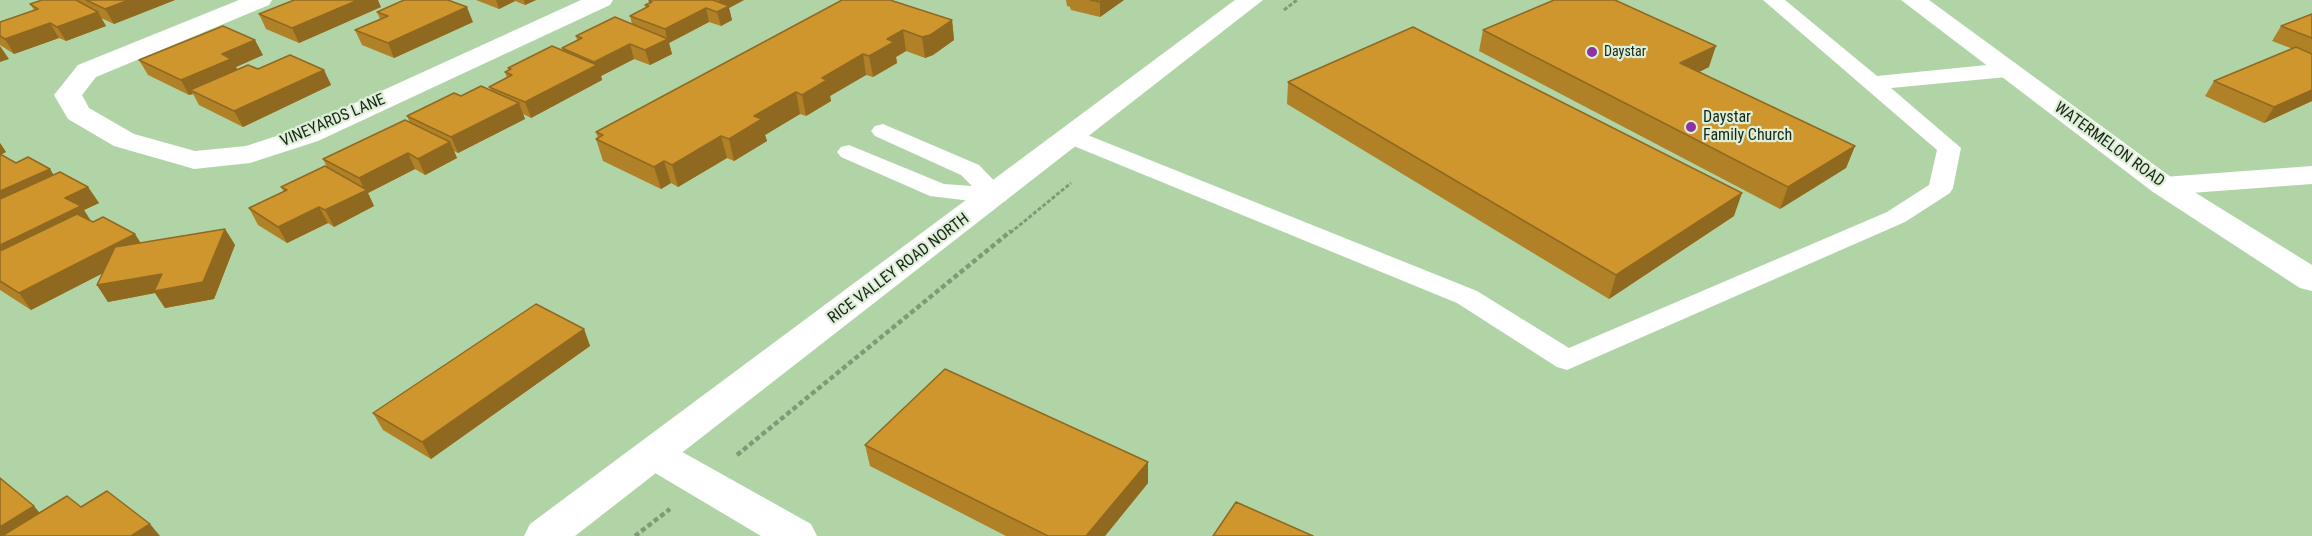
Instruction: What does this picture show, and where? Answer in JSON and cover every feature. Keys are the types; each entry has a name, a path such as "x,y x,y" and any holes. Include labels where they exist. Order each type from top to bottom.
{"street":[{"name":"VINEYARDS LANE","path":"260,0 87,72 68,95 78,113 124,140 194,160 250,154 308,135 601,0"},
{"name":"WATERMELON ROAD","path":"1913,0 2164,186 2312,280"},
{"name":"RICE VALLEY ROAD NORTH","path":"545,536 1072,137 1265,7"},
{"path":"2164,186 2312,175"},
{"path":"654,454 796,536"}],"lane":[{"path":"1072,137 1467,297 1567,360 1896,217 1941,188 1949,148 1773,0"},
{"path":"1872,83 2007,70"},
{"path":"883,131 970,170 996,196"},
{"path":"849,152 939,191 996,196"}],"path":[{"path":"1265,7 1297,0"},
{"path":"635,536 1109,152"}],"building":[{"path":"42,0 76,0 98,12 57,27 50,23 5,39 0,36 0,22 38,9 30,4"},
{"path":"86,0 129,0 105,9"},
{"path":"294,0 358,0 292,28 259,14"},
{"path":"404,0 448,0 467,7 388,43 355,30 388,16 377,12"},
{"path":"713,0 729,6 717,12 706,8 665,29 630,16 649,6 645,5 652,2 649,1"},
{"path":"842,0 890,0 952,20 930,35 922,37 903,30 887,39 894,42 869,56 863,54 822,78 827,80 802,95 796,92 754,116 762,119 729,139 721,136 672,165 664,161 654,167 596,139 603,135 596,132"},
{"name":"Daystar Family Church","path":"1554,0 1615,0 1716,46 1680,63 1855,146 1788,187 1483,30"},
{"path":"2312,14 2312,38 2281,26"},
{"path":"615,17 668,39 645,50 630,44 594,62 562,48 582,38 576,36"},
{"path":"223,26 255,40 222,54 231,59 181,80 139,60"},
{"path":"1413,27 1742,193 1616,275 1288,82"},
{"path":"552,46 597,65 525,102 489,87 512,75 505,72 511,69 508,68"},
{"path":"2296,47 2312,54 2312,90 2274,107 2214,81"},
{"path":"290,55 324,70 234,111 190,90 248,65 258,69"},
{"path":"481,86 519,103 451,137 407,116 454,93 461,96"},
{"path":"405,120 450,142 418,159 408,153 359,178 323,159"},
{"path":"0,154 16,163 28,157 50,169 0,191"},
{"path":"325,166 367,190 325,210 319,207 278,227 249,208 287,190 281,187"},
{"path":"60,172 88,187 65,198 81,206 0,245 0,199"},
{"path":"77,214 93,222 103,217 135,234 19,293 0,281 0,251"},
{"path":"225,229 203,282 154,291 162,274 97,285 115,247"},
{"path":"536,304 584,329 422,442 373,413"},
{"path":"945,369 1148,462 1086,536 1048,536 865,445"},
{"path":"0,478 34,506 0,527"},
{"path":"107,491 150,524 131,536 2,536 67,496 81,507"},
{"path":"1236,502 1313,536 1213,536"}],"place":[{"name":"Daystar","path":"1592,52"},
{"name":"Daystar Family Church","path":"1691,127"}]}
